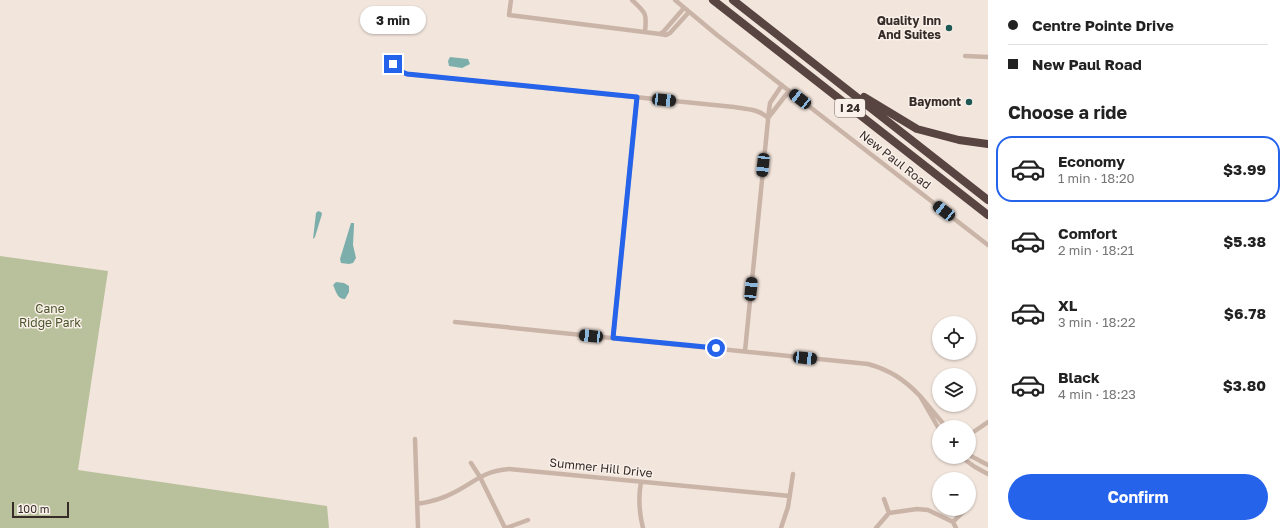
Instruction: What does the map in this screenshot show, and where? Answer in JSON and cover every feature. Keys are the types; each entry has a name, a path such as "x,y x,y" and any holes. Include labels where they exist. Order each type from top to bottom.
{"highway":[{"name":"I 24","path":"714,0 988,215"},
{"name":"I 24","path":"733,0 988,200"},
{"path":"822,70 917,129 959,140 988,144"}],"street":[{"path":"511,0 509,15 660,34 668,34 689,12"},
{"path":"632,0 646,14 647,19 645,32"},
{"name":"New Paul Road","path":"675,0 789,91 988,245"},
{"path":"660,34 684,8"},
{"path":"674,20 678,24"},
{"path":"965,56 988,57"},
{"path":"393,64 400,71 407,74 740,108 759,112 768,118"},
{"path":"745,351 770,103 782,85"},
{"path":"768,118 789,91"},
{"path":"613,338 637,97"},
{"path":"455,322 863,363 885,369 899,377 920,396 940,420"},
{"path":"920,396 933,420"},
{"path":"976,430 988,422"},
{"path":"415,439 418,528"},
{"path":"976,459 988,465"},
{"path":"471,463 480,477 506,528 528,520"},
{"path":"971,464 988,474"},
{"name":"Summer Hill Drive","path":"417,504 440,499 480,477 497,470 509,469 790,496"},
{"path":"781,528 788,507 793,474"},
{"path":"640,482 639,508 643,528"},
{"path":"884,498 889,513"},
{"path":"876,528 889,513 917,509 928,510 953,522 956,528"},
{"path":"953,522 959,516"}],"green space":[{"name":"Cane Ridge Park","path":"0,256 108,271 78,470 327,506 329,528 0,528"}],"water":[{"path":"450,57 468,59 470,64 462,68 449,66 448,61"},
{"path":"318,211 322,214 315,237 313,239 316,213"},
{"path":"351,223 354,223 353,245 356,258 353,263 341,263 340,259"},
{"path":"336,282 344,283 349,286 349,292 345,299 340,298 337,294 333,285"}],"place":[{"name":"Quality Inn And Suites","path":"949,28"},
{"name":"Baymont","path":"969,102"}],"route":[{"path":"393,64 400,71 407,74 637,97 613,338 716,348"}]}
